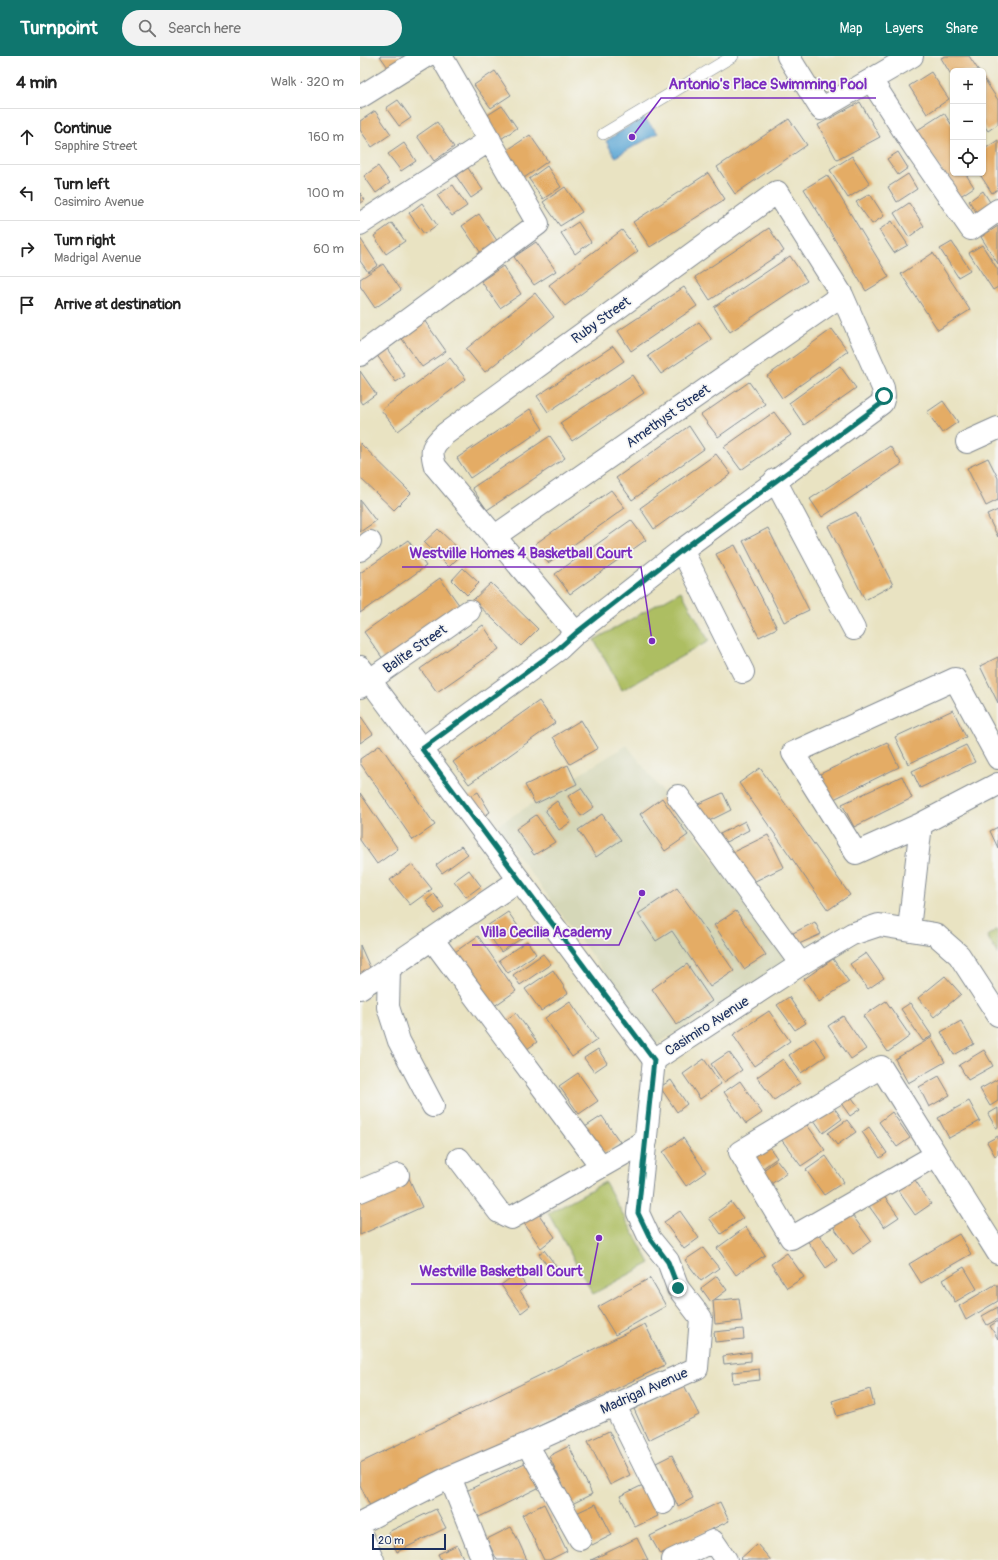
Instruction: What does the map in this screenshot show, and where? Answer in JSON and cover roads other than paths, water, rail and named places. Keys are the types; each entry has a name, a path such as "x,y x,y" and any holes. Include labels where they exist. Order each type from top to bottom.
{"street":[{"path":"360,97 426,56"},
{"path":"360,355 538,224 441,56"},
{"path":"788,56 821,109 912,56"},
{"path":"871,80 915,148 971,228 998,210"},
{"path":"360,224 490,140"},
{"name":"Ruby Street","path":"495,536 435,466 432,454 435,443 445,434 776,192 842,295"},
{"path":"422,749 558,649 576,633 682,550 775,480 882,403 884,396 880,380 842,295"},
{"name":"Amethyst Street","path":"495,536 842,295"},
{"path":"967,442 998,428"},
{"path":"775,480 854,629"},
{"path":"495,536 576,633"},
{"path":"682,550 743,672"},
{"name":"Balite Street","path":"363,679 469,611"},
{"name":"Casimiro Avenue","path":"363,679 422,749 654,1060 801,964 852,934 879,925 935,934 959,955 998,1015"},
{"path":"998,758 955,679 793,753 856,853 922,824 998,784"},
{"path":"678,796 801,964"},
{"path":"909,929 922,824"},
{"path":"360,988 519,880"},
{"path":"432,939 601,1166"},
{"path":"389,968 388,1007 399,1042 433,1106"},
{"name":"Madrigal Avenue","path":"360,1523 450,1477 697,1368 702,1318 678,1288 668,1262 650,1238 638,1213 654,1060"},
{"path":"936,1154 791,1238 740,1152 881,1067 936,1154 998,1253"},
{"path":"459,1159 499,1212 511,1218 646,1141"},
{"path":"360,1191 398,1175"},
{"path":"614,1404 663,1503"},
{"path":"527,1444 580,1539"},
{"path":"450,1477 483,1560"},
{"path":"360,1532 373,1560"},
{"path":"673,1560 713,1541 726,1560"}],"lane":[{"path":"603,134 733,56"}],"water":[{"path":"643,117 658,133 615,157 606,141"}],"place":[{"name":"Antonio's Place Swimming Pool","path":"632,137"},
{"name":"Westville Homes 4 Basketball Court","path":"652,641"},
{"name":"Villa Cecilia Academy","path":"642,893"},
{"name":"Westville Basketball Court","path":"599,1238"}]}
